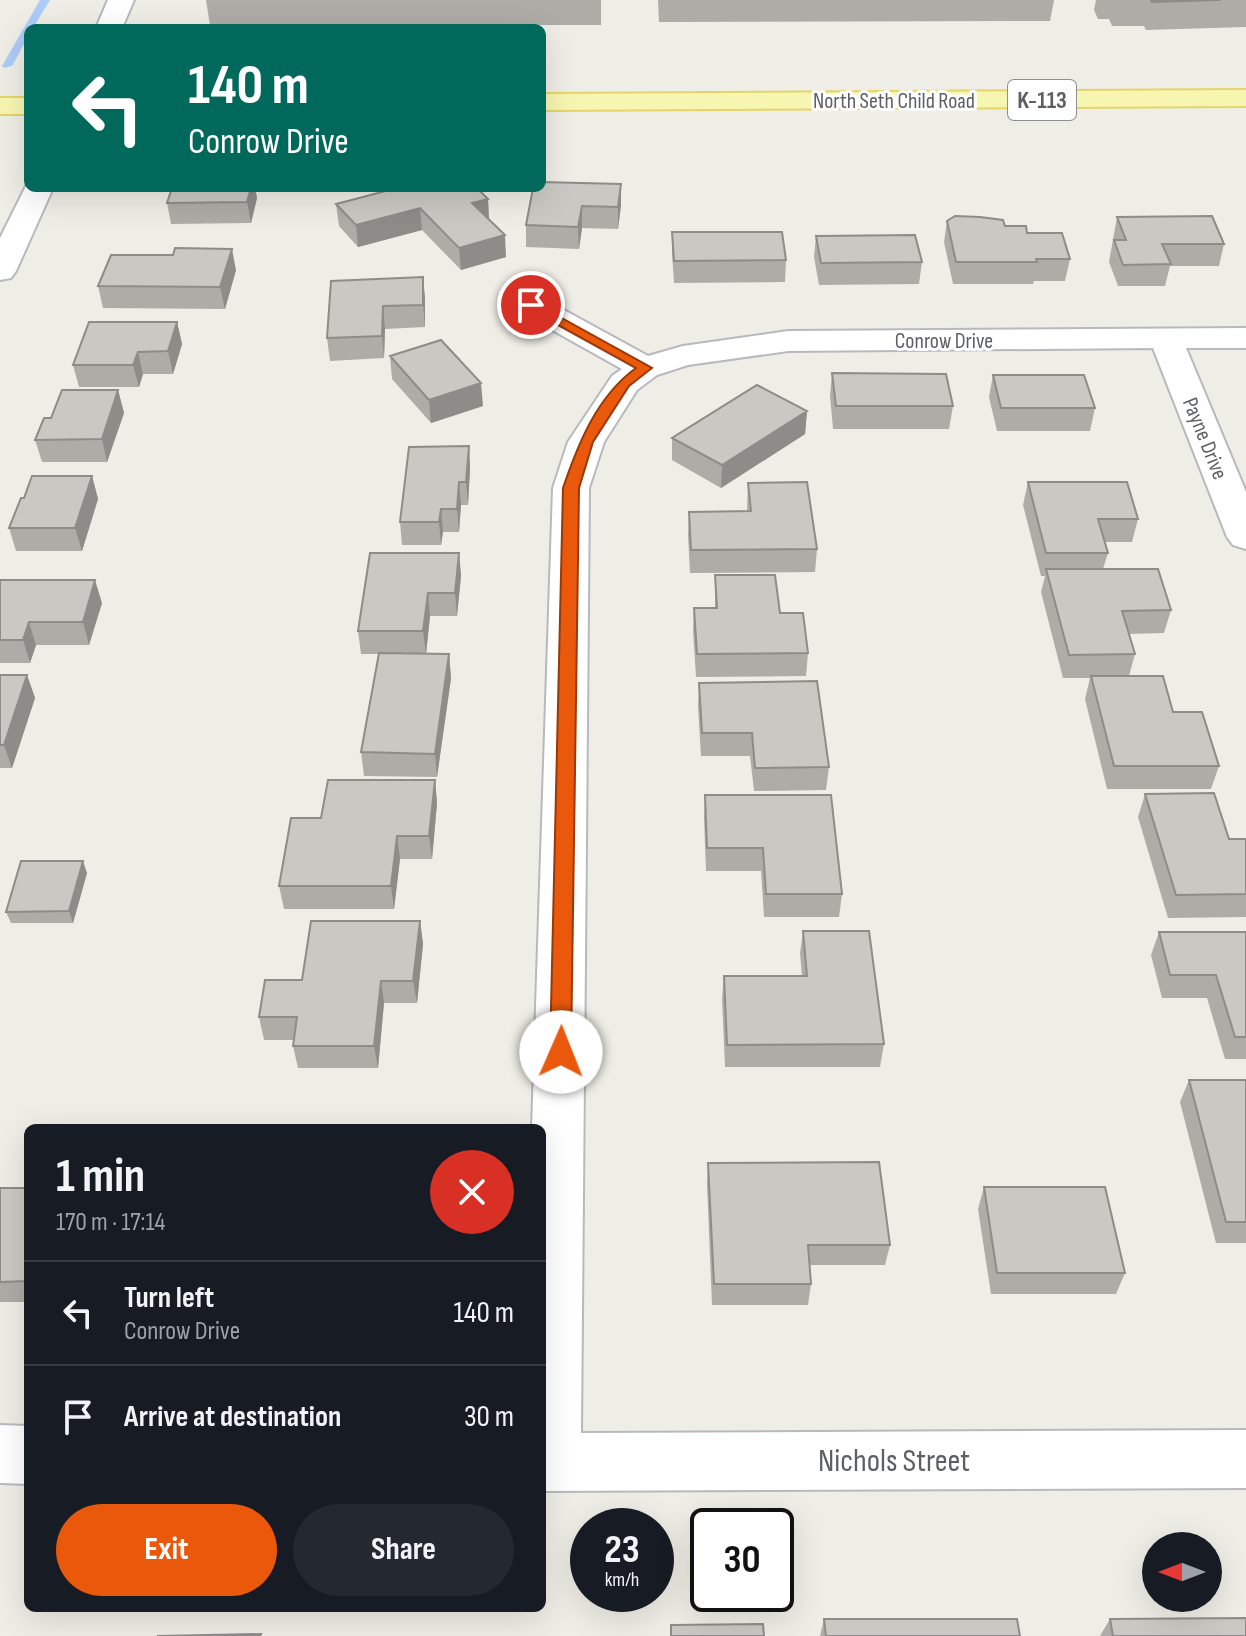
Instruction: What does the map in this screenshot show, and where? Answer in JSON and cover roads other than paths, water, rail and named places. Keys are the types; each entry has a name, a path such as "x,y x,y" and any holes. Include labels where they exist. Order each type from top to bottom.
{"main road":[{"name":"North Seth Child Road","path":"546,102 1246,98"},
{"path":"0,106 24,106"}],"street":[{"path":"111,24 121,0"},
{"path":"0,271 36,192"},
{"path":"531,305 645,368"},
{"name":"Payne Drive","path":"1165,338 1246,537"},
{"name":"Conrow Drive","path":"546,1462 571,488 586,442 624,383 645,368 683,356 788,341 1246,338"},
{"path":"0,1454 24,1455"},
{"name":"Nichols Street","path":"546,1462 1246,1459"}],"waterway":[{"path":"30,24 45,0"},
{"path":"7,66 24,36"}]}
